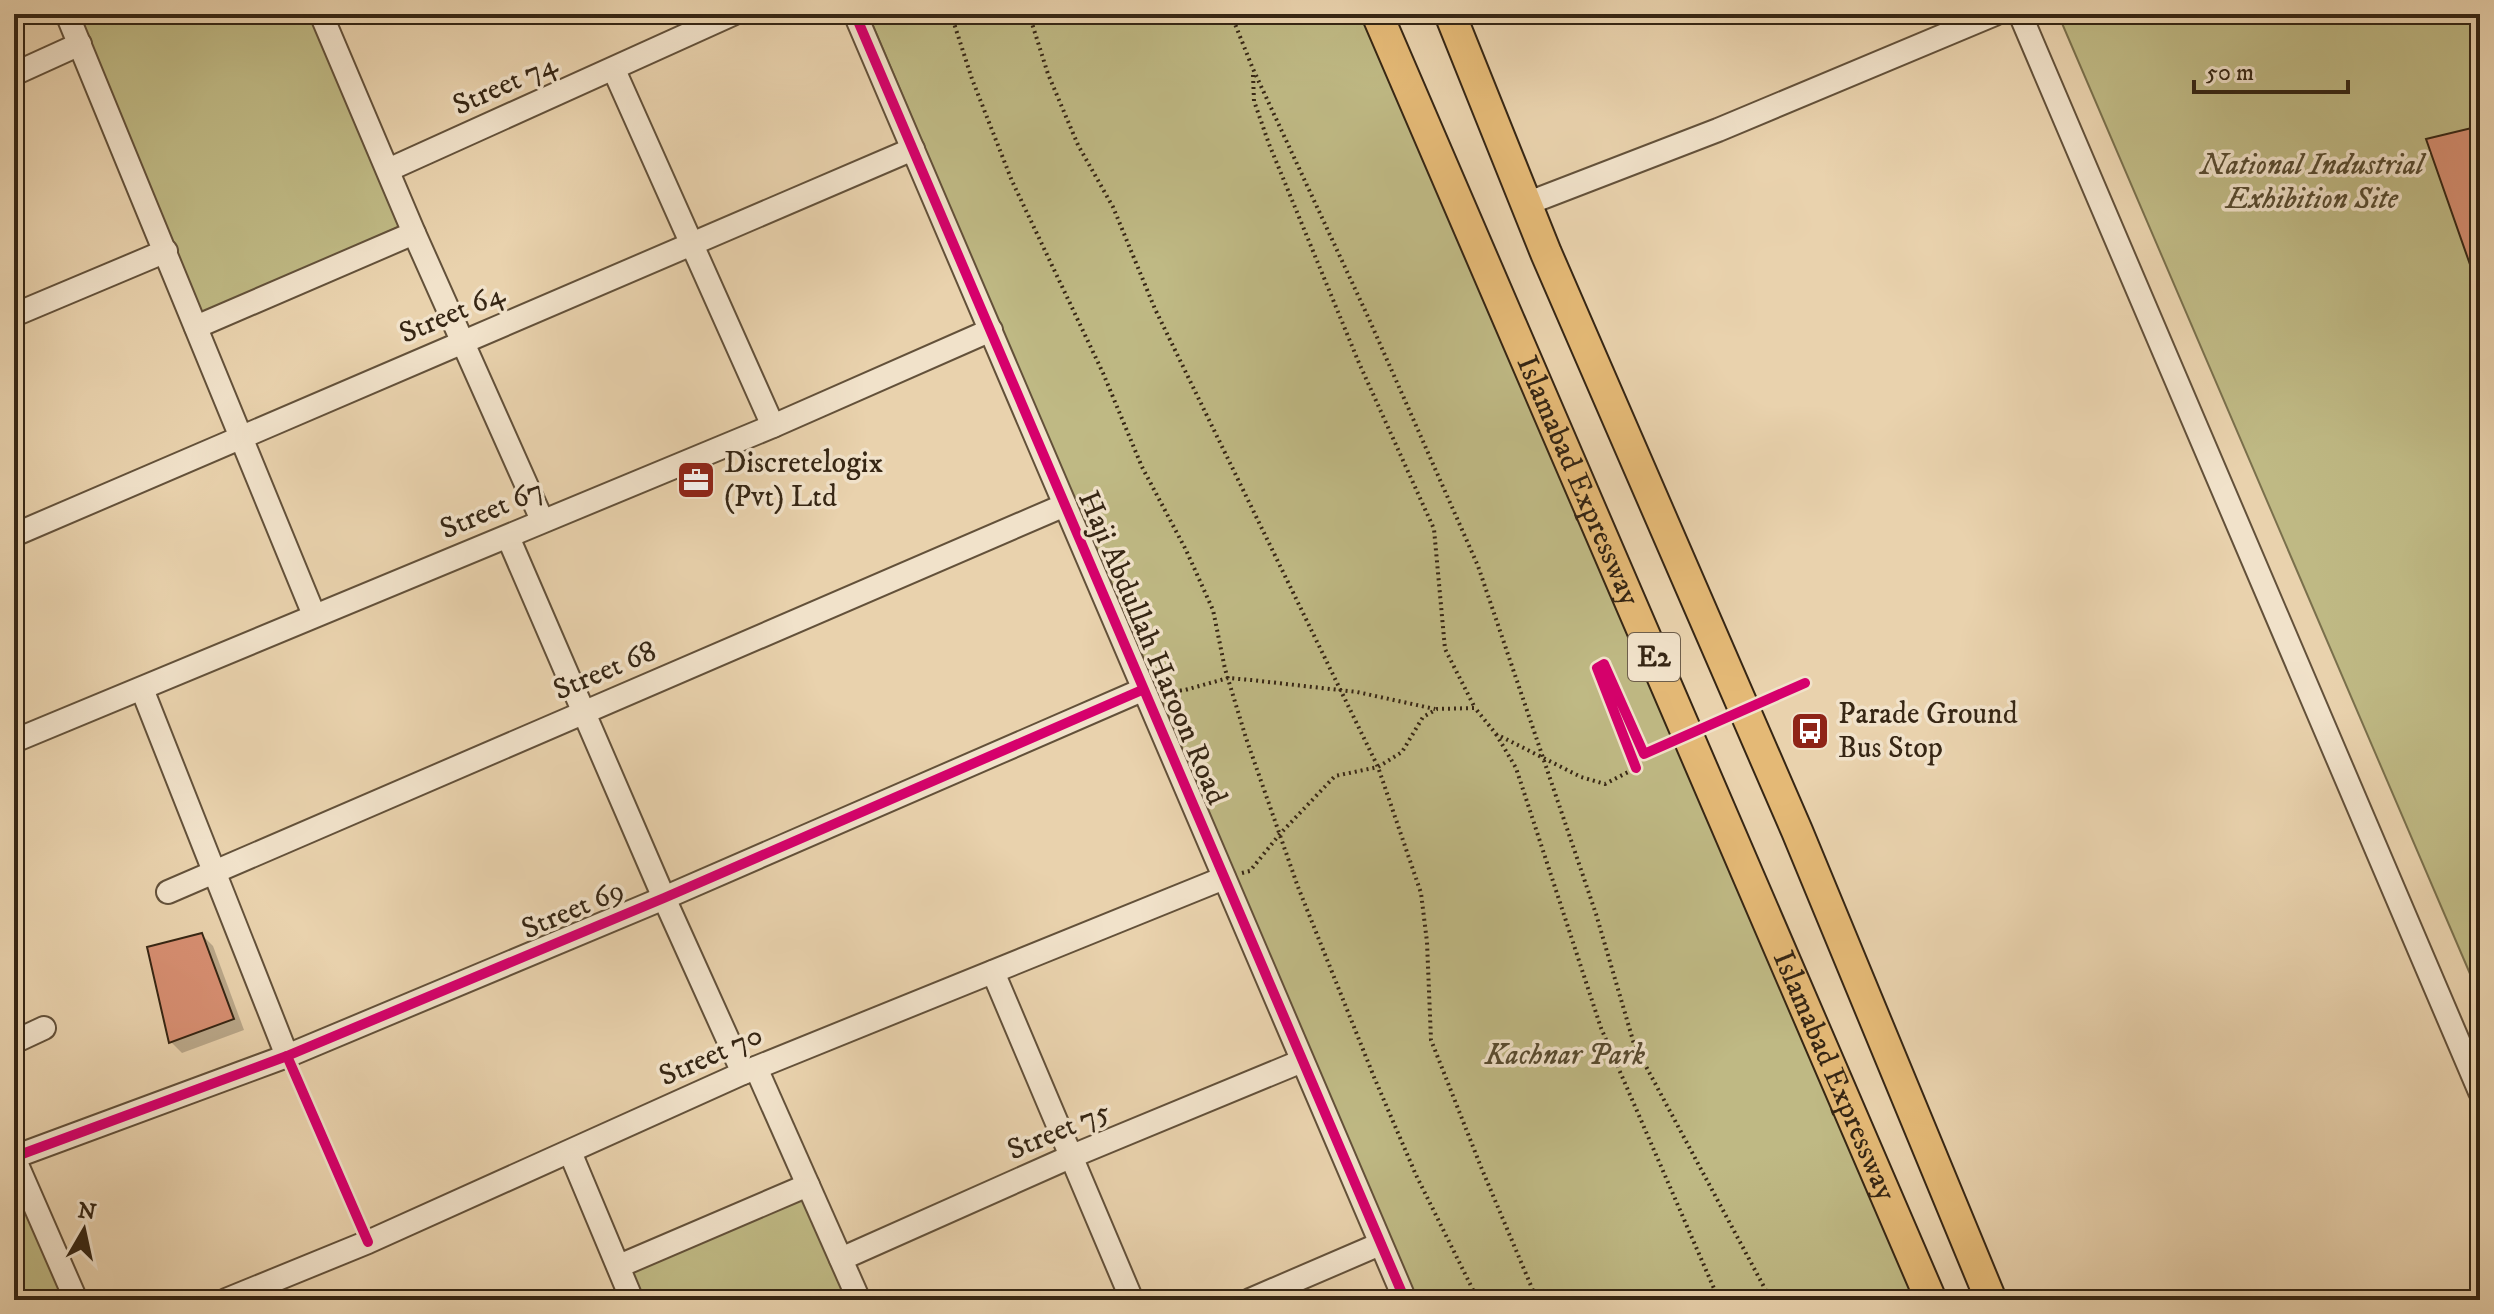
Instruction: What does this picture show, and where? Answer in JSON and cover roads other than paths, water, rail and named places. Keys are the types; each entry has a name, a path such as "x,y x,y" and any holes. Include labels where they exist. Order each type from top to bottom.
{"highway":[{"name":"Islamabad Expressway","path":"1377,14 1931,1300"},
{"name":"Islamabad Expressway","path":"1450,14 1526,204 1797,831 1991,1300"}],"street":[{"path":"67,14 314,615"},
{"path":"321,14 414,233 542,520"},
{"name":"Street 74","path":"388,170 733,14"},
{"name":"Haji Abdullah Haroon Road","path":"855,14 1405,1300"},
{"path":"1526,204 1718,130 1995,14"},
{"path":"2020,14 2480,1092"},
{"path":"14,74 80,44"},
{"path":"614,70 773,426"},
{"name":"Street 64","path":"14,535 913,149"},
{"path":"196,327 414,233"},
{"path":"14,315 166,251"},
{"name":"Street 67","path":"14,741 773,426 991,330"},
{"name":"Street 68","path":"168,892 1065,505"},
{"path":"508,537 664,898 808,1185 859,1300"},
{"path":"142,689 287,1056"},
{"name":"Street 69","path":"14,1157 287,1056 1144,693"},
{"name":"Street 70","path":"226,1300 368,1242 750,1071 1224,878"},
{"path":"993,972 1132,1300"},
{"path":"14,1042 44,1028"},
{"name":"Street 75","path":"841,1259 1070,1157 1302,1061"},
{"path":"570,1152 632,1300"},
{"path":"14,1157 76,1300"},
{"path":"619,1266 808,1185"},
{"path":"1250,1300 1380,1244"}],"place":[{"name":"Discretelogix (Pvt) Ltd","path":"696,480"},
{"name":"Parade Ground Bus Stop","path":"1810,731"}],"park label":[{"name":"National Industrial Exhibition Site","path":"2312,182"},
{"name":"Kachnar Park","path":"1565,1055"}]}
